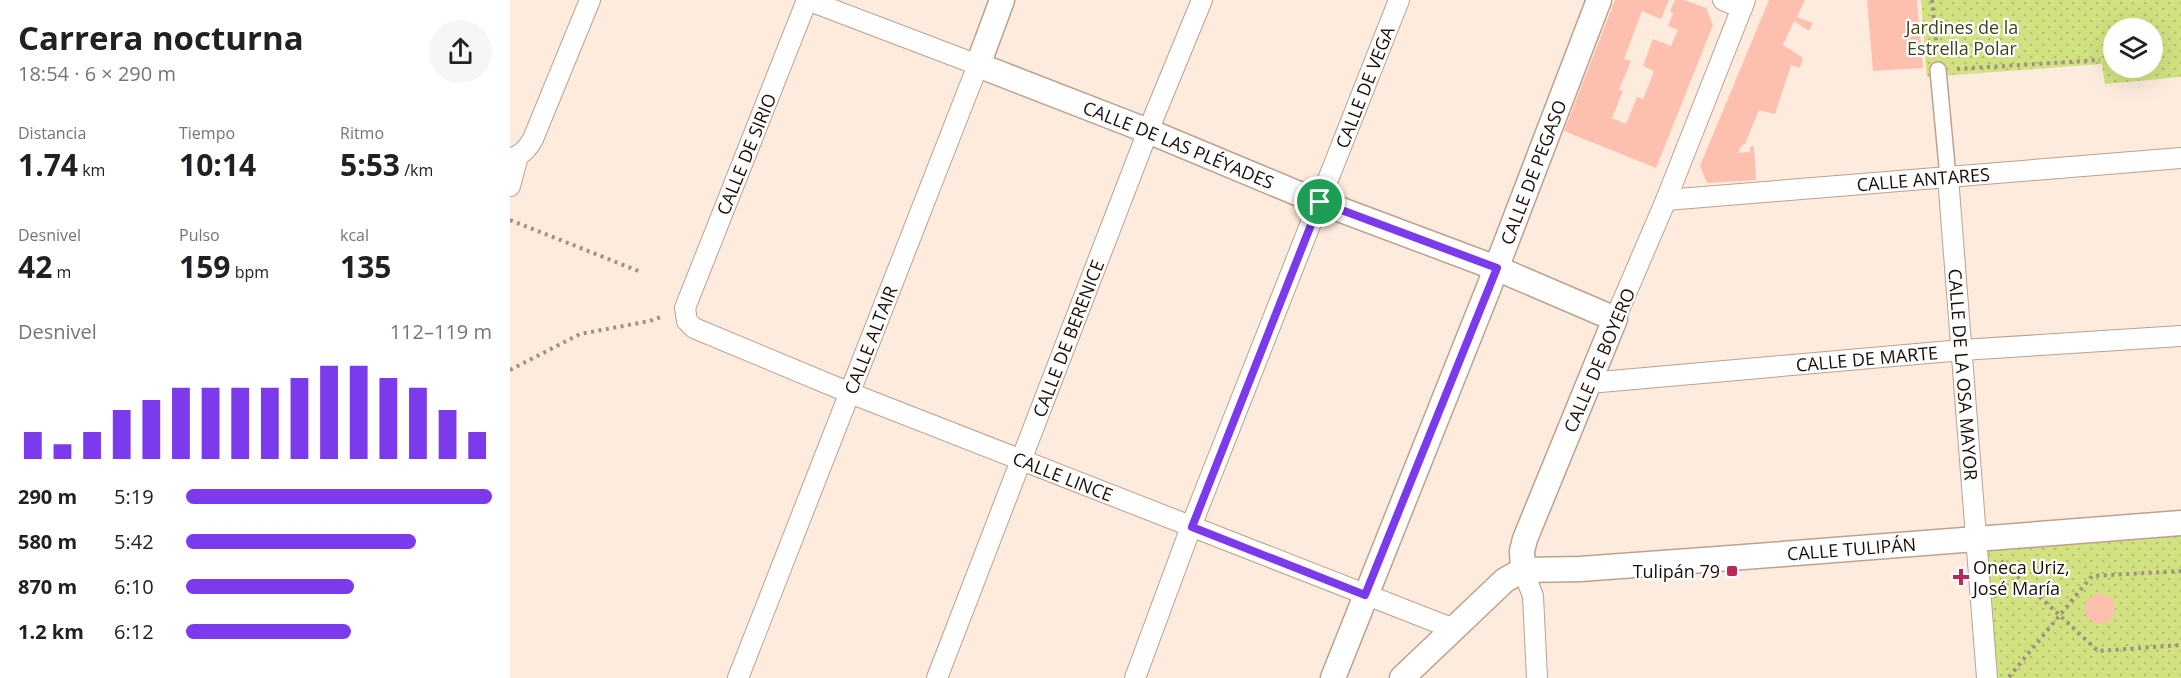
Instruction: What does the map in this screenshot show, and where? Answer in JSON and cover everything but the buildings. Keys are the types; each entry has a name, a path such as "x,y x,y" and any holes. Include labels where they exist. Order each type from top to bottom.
{"street":[{"path":"510,186 514,157 527,149 533,139 590,0"},
{"name":"CALLE DE LAS PLÉYADES","path":"807,0 978,64 1320,202 1497,268 1615,319"},
{"name":"CALLE DE SIRIO","path":"685,308 807,0"},
{"name":"CALLE ALTAIR","path":"738,678 1002,0"},
{"name":"CALLE DE BERENICE","path":"937,678 1148,131 1202,0"},
{"name":"CALLE DE VEGA","path":"1135,678 1399,0"},
{"name":"CALLE DE PEGASO","path":"1333,678 1497,268 1599,0"},
{"name":"CALLE DE BOYERO","path":"1523,570 1522,551 1525,539 1666,200 1736,2"},
{"name":"CALLE DE LA OSA MAYOR","path":"1938,70 1987,678"},
{"name":"CALLE ANTARES","path":"1666,200 2181,158"},
{"name":"CALLE LINCE","path":"685,308 687,321 702,333 1454,629"},
{"name":"CALLE DE MARTE","path":"1589,383 1962,350 2181,336"},
{"name":"CALLE TULIPÁN","path":"1523,570 1580,569 2181,523"},
{"path":"1402,678 1505,580 1523,570 1533,597 1537,678"}],"path":[{"path":"1932,0 1938,70 2100,60"},
{"path":"510,220 641,272"},
{"path":"510,370 580,334 650,321 685,308"},
{"path":"1976,538 2098,651 2181,645"},
{"path":"2008,678 2092,576 2181,571"}],"green space":[{"name":"Jardines de la Estrella Polar","path":"1921,0 2181,0 2181,77 2105,84 2104,78 2163,78 2163,18 2103,18 2103,71 2102,64 1927,77"},
{"path":"2181,523 2181,678 1987,678 1976,538"}],"place":[{"name":"Tulipán 79","path":"1732,571"},
{"name":"Oneca Uriz, José María","path":"1961,577"}],"route":[{"path":"1320,202 1497,268 1365,595 1192,527 1320,202"}]}
